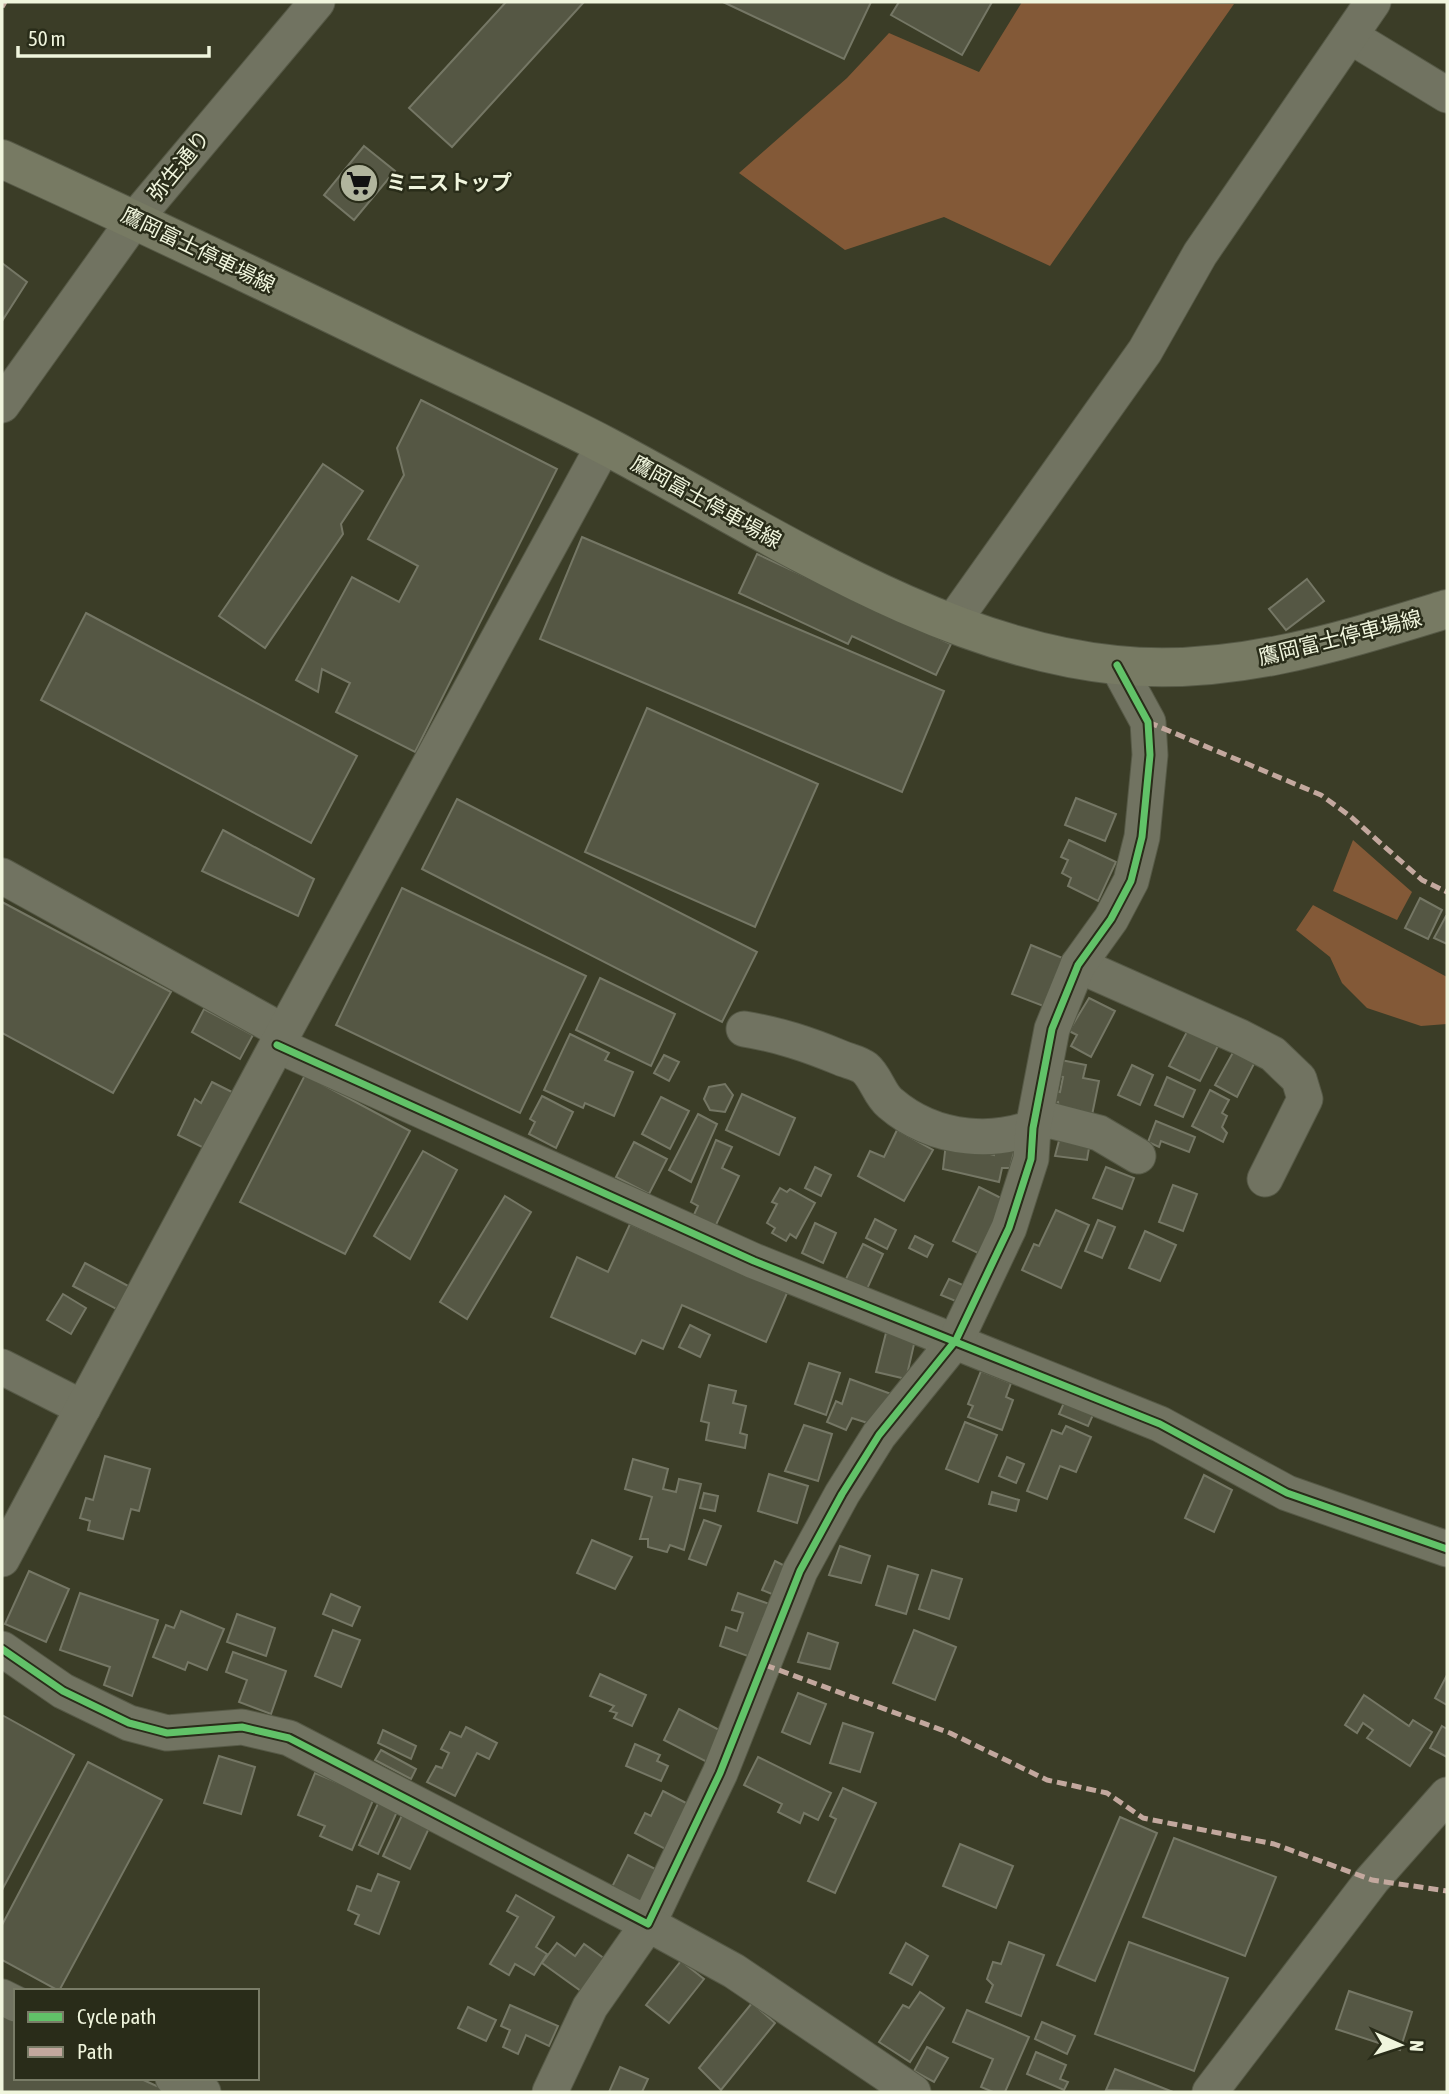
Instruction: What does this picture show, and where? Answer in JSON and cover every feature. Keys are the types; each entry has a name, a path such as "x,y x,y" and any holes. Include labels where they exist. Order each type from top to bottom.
{"main road":[{"name":"鷹岡富士停車場線","path":"2,159 135,219 604,445 811,561 952,623 1040,653 1117,665 1199,667 1275,657 1447,609"}],"street":[{"name":"弥生通り","path":"2,405 135,219 317,2"},
{"path":"952,623 1145,351 1200,254 1373,2"},
{"path":"1350,36 1447,96"},
{"path":"2,1559 280,1039 604,445"},
{"path":"551,2092 590,2007 648,1924 720,1773 800,1571 842,1494 879,1435 956,1340 1009,1228 1031,1158 1033,1128 1052,1030 1078,965 1111,919 1131,881 1148,806 1148,722 1117,665"},
{"path":"2,876 280,1039 754,1261 1160,1424 1287,1493 1447,1549"},
{"path":"1078,965 1273,1054 1299,1079 1306,1099 1265,1178"},
{"path":"744,1029 787,1036 865,1067 889,1102 925,1125 954,1134 986,1139 1033,1128 1049,1120 1099,1133 1138,1156"},
{"path":"2,1367 83,1408"},
{"path":"2,1649 63,1691 129,1723 167,1733 242,1727 289,1738 734,1971 913,2092"},
{"path":"1210,2092 1372,1880 1447,1795"},
{"path":"177,2080 203,2092"}],"shaded area":[{"path":"1022,2 1234,4 1050,266 944,217 845,250 739,173 847,78 889,33 979,72"},
{"path":"1353,840 1412,892 1397,920 1333,891"},
{"path":"1313,905 1447,977 1447,1024 1421,1026 1367,1008 1342,983 1330,957 1296,930"}],"building":[{"path":"506,2 584,2 452,147 409,108"},
{"path":"723,2 871,2 844,59"},
{"path":"899,2 992,2 962,55 891,15"},
{"name":"ミニストップ","path":"364,146 395,171 354,220 324,195"},
{"path":"2,263 27,282 2,321"},
{"path":"421,400 557,469 415,752 336,712 350,683 322,669 318,692 296,680 352,577 399,602 418,566 368,539 404,475 397,448"},
{"path":"323,464 363,491 341,524 343,534 265,648 219,616"},
{"path":"582,537 944,691 902,792 540,639"},
{"path":"757,554 951,644 936,675 852,636 848,644 739,593"},
{"path":"1307,579 1324,601 1286,630 1269,609"},
{"path":"86,613 357,756 311,843 41,700"},
{"path":"647,708 818,784 755,927 585,852"},
{"path":"1076,798 1116,814 1105,841 1065,825"},
{"path":"457,799 757,952 722,1022 422,869"},
{"path":"223,830 314,879 298,916 202,871"},
{"path":"1069,840 1116,862 1098,901 1068,886 1071,878 1062,873 1068,860 1061,857"},
{"path":"402,888 586,976 520,1113 336,1025"},
{"path":"1420,898 1442,910 1428,939 1405,928"},
{"path":"2,902 171,992 113,1093 2,1033"},
{"path":"1447,916 1447,944 1434,938"},
{"path":"1031,945 1065,959 1046,1007 1012,994"},
{"path":"600,978 675,1014 651,1066 576,1030"},
{"path":"1089,998 1115,1011 1091,1057 1071,1046 1077,1035 1069,1031"},
{"path":"204,1009 253,1035 240,1059 192,1032"},
{"path":"1190,1026 1220,1042 1200,1081 1169,1066"},
{"path":"570,1034 609,1053 605,1060 633,1072 614,1116 585,1103 583,1108 544,1090"},
{"path":"1236,1047 1257,1058 1237,1097 1215,1085"},
{"path":"664,1055 679,1062 669,1081 654,1073"},
{"path":"1061,1060 1086,1065 1083,1078 1099,1081 1092,1115 1059,1108 1058,1102 1052,1104 1054,1091 1060,1092 1063,1077 1058,1076"},
{"path":"1132,1065 1153,1075 1140,1105 1118,1095"},
{"path":"305,1075 410,1131 345,1254 240,1202"},
{"path":"1167,1077 1195,1090 1183,1117 1155,1105"},
{"path":"212,1082 238,1095 210,1151 178,1135 195,1099 201,1103"},
{"path":"725,1084 733,1095 725,1112 710,1110 704,1099 709,1087"},
{"path":"1210,1090 1229,1100 1222,1113 1227,1116 1222,1127 1227,1133 1223,1142 1192,1126"},
{"path":"742,1094 795,1118 779,1155 726,1130"},
{"path":"542,1096 573,1112 556,1148 529,1134 535,1122 530,1119"},
{"path":"661,1097 689,1111 670,1149 642,1134"},
{"path":"698,1114 717,1124 691,1182 669,1170"},
{"path":"1156,1121 1195,1137 1189,1152 1161,1141 1159,1147 1148,1142"},
{"path":"897,1130 933,1150 904,1201 858,1176 870,1151 884,1157"},
{"path":"1060,1137 1090,1142 1087,1160 1055,1156"},
{"path":"716,1140 732,1147 722,1168 739,1176 714,1229 692,1219 698,1206 691,1202"},
{"path":"1017,1140 1010,1168 1002,1168 999,1182 943,1169 946,1143 994,1155 995,1147"},
{"path":"634,1142 667,1159 649,1194 616,1177"},
{"path":"423,1151 457,1170 410,1259 374,1236"},
{"path":"815,1167 831,1175 821,1196 805,1188"},
{"path":"1106,1167 1134,1178 1122,1209 1093,1198"},
{"path":"1173,1185 1197,1194 1183,1231 1159,1222"},
{"path":"979,1187 1005,1200 980,1254 953,1241"},
{"path":"780,1188 787,1192 790,1189 815,1203 796,1238 790,1234 786,1241 772,1233 775,1228 767,1223 777,1204 772,1202"},
{"path":"505,1196 531,1212 467,1319 440,1302"},
{"path":"1056,1210 1089,1225 1061,1288 1022,1270 1034,1244 1039,1246"},
{"path":"875,1219 896,1230 887,1249 866,1238"},
{"path":"1098,1220 1115,1227 1102,1258 1085,1251"},
{"path":"815,1223 836,1233 823,1263 802,1253"},
{"path":"630,1224 787,1293 766,1342 682,1305 663,1349 642,1340 635,1354 551,1317 577,1257 608,1272"},
{"path":"1145,1231 1176,1245 1160,1281 1129,1268"},
{"path":"915,1236 933,1245 927,1257 909,1248"},
{"path":"863,1244 883,1254 866,1291 845,1281"},
{"path":"85,1263 132,1288 120,1311 73,1286"},
{"path":"949,1279 965,1286 958,1302 941,1295"},
{"path":"63,1294 86,1308 71,1334 47,1320"},
{"path":"690,1325 710,1335 700,1357 679,1347"},
{"path":"886,1333 915,1340 906,1379 876,1372"},
{"path":"809,1363 840,1373 826,1415 795,1404"},
{"path":"981,1371 1011,1383 1006,1397 1013,1400 1002,1430 968,1417 973,1406 968,1404"},
{"path":"850,1379 894,1395 874,1425 852,1418 846,1430 827,1422 836,1401 842,1404"},
{"path":"709,1385 736,1391 733,1403 746,1406 740,1433 747,1435 745,1448 706,1440 709,1423 701,1421"},
{"path":"1067,1396 1096,1408 1088,1426 1059,1414"},
{"path":"965,1422 997,1435 978,1482 946,1469"},
{"path":"804,1425 832,1434 818,1481 785,1471"},
{"path":"1066,1426 1091,1437 1076,1472 1060,1466 1047,1499 1027,1491 1052,1430 1062,1434"},
{"path":"105,1456 150,1469 139,1511 131,1509 123,1539 88,1530 90,1521 80,1518 86,1498 93,1500"},
{"path":"1007,1457 1024,1464 1016,1483 999,1476"},
{"path":"633,1459 668,1469 663,1489 676,1492 679,1479 701,1484 684,1550 670,1545 667,1552 648,1547 648,1539 640,1539 652,1497 625,1489"},
{"path":"769,1474 808,1486 797,1523 758,1511"},
{"path":"1204,1475 1232,1490 1214,1532 1185,1518"},
{"path":"992,1492 1019,1500 1016,1511 989,1504"},
{"path":"704,1493 718,1496 715,1511 700,1508"},
{"path":"704,1520 721,1526 706,1565 689,1559"},
{"path":"592,1540 632,1557 615,1589 577,1573"},
{"path":"840,1546 870,1556 861,1583 829,1575"},
{"path":"775,1561 791,1569 779,1597 762,1590"},
{"path":"888,1566 918,1575 906,1614 876,1605"},
{"path":"932,1570 962,1579 949,1619 919,1609"},
{"path":"29,1571 69,1589 46,1642 5,1624"},
{"path":"80,1593 158,1620 132,1696 104,1685 110,1667 60,1650"},
{"path":"738,1593 775,1606 756,1659 720,1646 726,1627 737,1631 743,1613 732,1610"},
{"path":"331,1594 360,1607 352,1626 323,1614"},
{"path":"181,1611 224,1629 207,1670 188,1662 185,1670 153,1657 166,1625 174,1628"},
{"path":"237,1614 275,1628 266,1656 227,1642"},
{"path":"333,1630 360,1640 341,1687 315,1676"},
{"path":"914,1630 956,1647 935,1700 893,1683"},
{"path":"808,1633 838,1643 830,1669 798,1662"},
{"path":"233,1652 286,1671 271,1714 239,1702 247,1680 226,1672"},
{"path":"600,1674 646,1695 632,1726 614,1718 617,1713 610,1711 614,1706 590,1696"},
{"path":"1447,1675 1447,1705 1435,1698"},
{"path":"798,1693 826,1704 810,1744 782,1732"},
{"path":"1364,1695 1409,1726 1413,1720 1432,1732 1410,1766 1367,1738 1373,1730 1363,1723 1357,1733 1345,1725"},
{"path":"679,1709 725,1733 709,1763 664,1740"},
{"path":"2,1715 74,1755 2,1890"},
{"path":"843,1723 873,1733 860,1772 830,1763"},
{"path":"1442,1726 1447,1729 1447,1757 1430,1748"},
{"path":"466,1727 497,1743 489,1759 477,1753 455,1796 427,1782 436,1766 442,1768 449,1753 441,1749 450,1732 461,1737"},
{"path":"383,1730 416,1746 411,1759 378,1743"},
{"path":"635,1744 660,1755 657,1761 668,1766 661,1781 626,1766"},
{"path":"381,1750 416,1769 411,1779 375,1760"},
{"path":"219,1756 255,1767 241,1814 204,1803"},
{"path":"758,1757 831,1793 818,1820 804,1813 800,1823 778,1812 782,1804 744,1785"},
{"path":"88,1762 162,1800 60,1989 55,1989 2,1960 2,1925"},
{"path":"315,1773 374,1798 352,1850 320,1836 325,1826 298,1815"},
{"path":"843,1788 876,1803 835,1893 808,1881 836,1819 830,1816"},
{"path":"663,1791 690,1805 667,1850 635,1833 645,1813 651,1816"},
{"path":"381,1797 400,1805 378,1854 359,1845"},
{"path":"403,1813 430,1826 410,1869 383,1856"},
{"path":"1120,1817 1157,1833 1095,1981 1057,1965"},
{"path":"1174,1838 1276,1877 1245,1956 1143,1917"},
{"path":"960,1844 1013,1866 996,1908 943,1886"},
{"path":"628,1855 657,1870 639,1904 611,1889"},
{"path":"378,1874 399,1882 379,1934 355,1924 359,1915 348,1910 357,1886 371,1891"},
{"path":"516,1895 554,1917 536,1947 547,1954 534,1975 515,1964 509,1975 490,1964 518,1917 507,1911"},
{"path":"1009,1942 1044,1955 1021,2016 986,2002 993,1985 987,1979 993,1962 1001,1964"},
{"path":"1129,1942 1228,1978 1194,2071 1095,2034"},
{"path":"557,1943 575,1956 584,1944 605,1959 581,1991 542,1963"},
{"path":"906,1943 928,1956 912,1985 890,1973"},
{"path":"681,1961 704,1979 669,2023 646,2005"},
{"path":"1349,1991 1412,2012 1400,2050 1336,2029"},
{"path":"920,1992 944,2008 910,2062 879,2042 903,2005 909,2008"},
{"path":"752,2003 775,2023 721,2090 699,2068"},
{"path":"510,2005 558,2026 549,2046 526,2035 518,2054 503,2047 510,2030 501,2026"},
{"path":"468,2007 496,2020 486,2041 458,2028"},
{"path":"967,2010 1029,2037 1005,2092 993,2092 981,2087 993,2059 953,2042"},
{"path":"2,2015 14,2020 14,2080 143,2080 170,2092 2,2092"},
{"path":"1042,2022 1075,2036 1067,2054 1035,2039"},
{"path":"927,2047 948,2058 934,2082 914,2071"},
{"path":"1036,2052 1066,2065 1060,2079 1068,2082 1064,2090 1027,2074"},
{"path":"620,2067 648,2079 642,2092 609,2092"},
{"path":"1115,2069 1173,2092 1106,2090"}],"marked path":[{"path":"2,7 5,2"},
{"path":"1148,722 1321,795 1350,816 1422,880 1447,892"},
{"path":"765,1665 950,1733 1047,1780 1107,1793 1143,1818 1274,1844 1372,1880 1447,1891"}],"cycle path":[{"path":"2,1649 63,1691 129,1723 167,1733 242,1727 289,1738 648,1924 720,1773 800,1571 842,1494 879,1435 956,1340 1009,1228 1031,1159 1033,1128 1052,1029 1078,965 1111,919 1131,881 1142,837 1150,755 1148,722 1117,665"},
{"path":"277,1045 754,1261 1160,1424 1287,1493 1447,1549"}],"place":[{"name":"ミニストップ","path":"359,183"}]}
